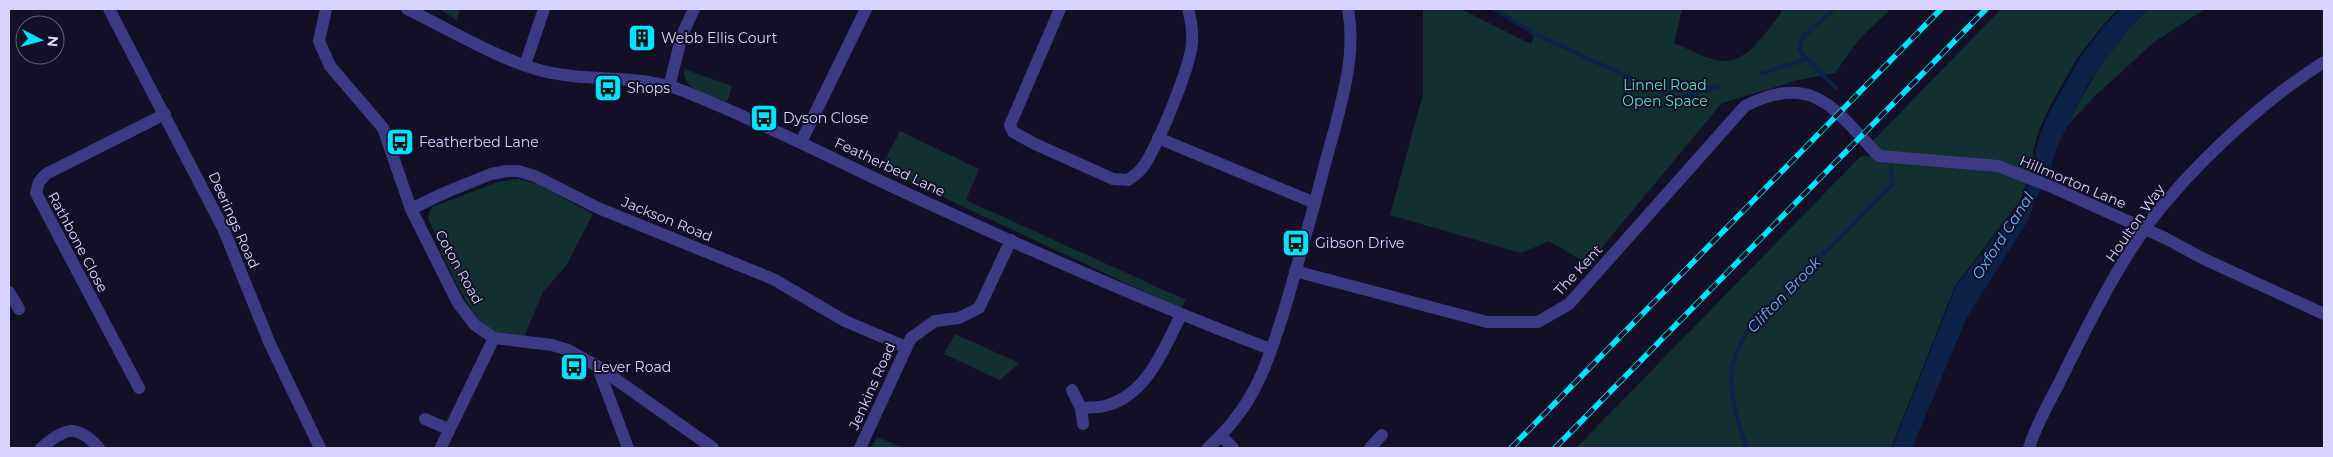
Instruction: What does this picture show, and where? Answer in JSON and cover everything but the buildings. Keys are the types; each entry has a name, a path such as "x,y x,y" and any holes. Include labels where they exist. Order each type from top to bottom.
{"street":[{"name":"Deerings Road","path":"109,9 223,228 270,344 320,448"},
{"name":"Coton Road","path":"326,9 319,41 330,66 383,128 411,209 458,304 475,325 494,338 552,345 568,350 597,366 713,448"},
{"name":"Featherbed Lane","path":"406,9 543,71 650,82 683,90 1181,315 1270,349"},
{"path":"525,64 544,9"},
{"path":"669,87 682,35 694,9"},
{"path":"801,142 866,9"},
{"path":"1060,9 1010,125 1013,132 1035,144 1113,179 1128,180 1144,166 1158,138 1187,65 1192,44 1192,25 1188,9"},
{"path":"1208,448 1221,436 1243,408 1262,372 1295,271 1348,77 1352,29 1348,9"},
{"name":"Houlton Way","path":"2029,448 2096,309 2145,230 2169,197 2209,155 2269,102 2324,62"},
{"name":"The Kent","path":"1295,271 1486,322 1538,322 1570,304 1736,113 1761,98 1781,93 1800,92 1828,103 1879,156"},
{"name":"Rathbone Close","path":"140,388 36,193 39,182 46,174 165,114"},
{"path":"1158,138 1315,203"},
{"name":"Hillmorton Lane","path":"1879,156 1998,166 2052,187 2324,314"},
{"name":"Jackson Road","path":"411,209 444,192 491,174 518,172 535,176 598,208 773,279 845,321 906,347"},
{"name":"Jenkins Road","path":"860,448 911,338 935,321 959,318 979,308 1012,240"},
{"path":"9,292 19,309"},
{"path":"1081,408 1108,405 1133,392 1152,372 1181,315"},
{"path":"441,448 448,429 494,338"},
{"path":"597,366 628,448"},
{"path":"1072,390 1081,408 1083,424"},
{"path":"425,419 448,429"},
{"path":"41,448 58,434 73,431 84,434 98,448"},
{"path":"1370,448 1382,435"},
{"path":"1221,436 1233,448"}],"green space":[{"path":"439,9 460,9 457,20"},
{"name":"Linnel Road Open Space","path":"1423,9 1461,9 1531,44 1535,34 1494,9 1682,9 1674,43 1706,57 1726,61 1735,59 1751,50 1781,13 1781,9 1891,9 1860,38 1835,73 1799,80 1722,103 1588,264 1549,241 1521,253 1390,215 1423,94"},
{"path":"2001,9 2118,9 2078,57 2048,110 2038,133 2033,151 2034,164 2020,201 1955,286 1891,448 1576,448 1861,156 1879,156 1869,145"},
{"path":"2148,9 2205,9 2154,42 2094,97 2067,126 2102,64 2135,21"},
{"path":"684,69 732,86 727,102 706,95 693,88 688,83"},
{"path":"900,131 979,169 966,200 1186,300 1181,309 881,168"},
{"path":"519,179 538,184 593,214 566,266 543,292 524,337 496,333 485,326 475,315 456,282 428,217 432,207 498,182"},
{"path":"955,334 1019,363 1000,380 944,354"},
{"path":"877,437 903,448 871,448"}],"water":[{"name":"Oxford Canal","path":"2121,9 2148,9 2137,19 2089,82 2057,147 2049,172 2035,200 2029,219 1967,317 1912,448 1892,448 1956,286 2026,196 2035,164 2040,134 2050,111 2080,58 2106,24"}],"waterway":[{"path":"1494,9 1535,34 1676,99 1719,86"},
{"name":"Clifton Brook","path":"1834,9 1803,37 1799,51 1836,88"},
{"path":"1762,73 1807,59"},
{"name":"Clifton Brook","path":"1747,448 1734,403 1731,379 1732,368 1739,346 1749,329 1892,185 1891,167"}],"railway":[{"path":"1511,448 1941,9"},
{"path":"1555,448 1986,9"}],"place":[{"name":"Webb Ellis Court","path":"642,38"},
{"name":"Shops","path":"608,88"},
{"name":"Dyson Close","path":"764,118"},
{"name":"Featherbed Lane","path":"400,142"},
{"name":"Gibson Drive","path":"1296,243"},
{"name":"Lever Road","path":"574,367"}]}
